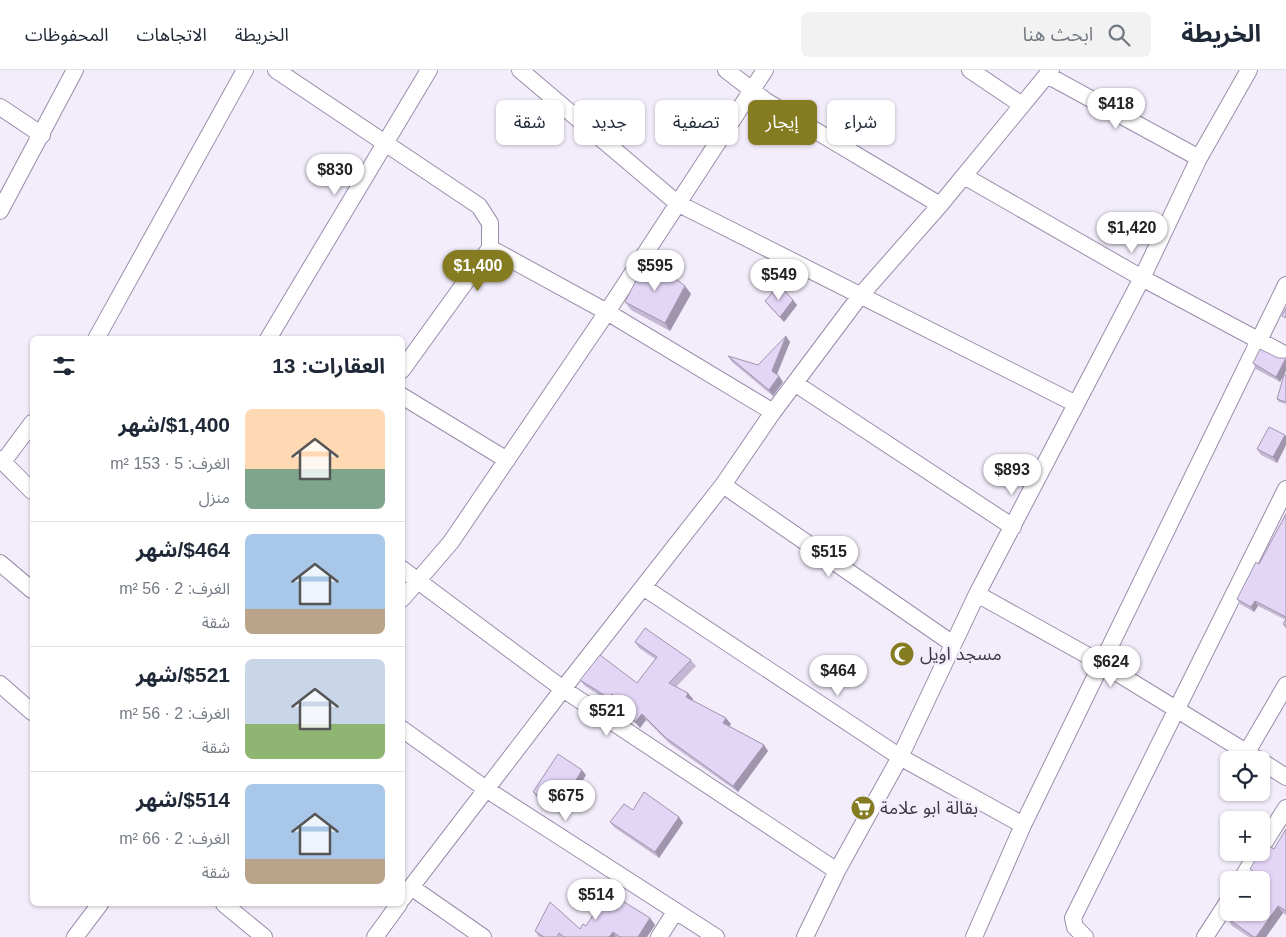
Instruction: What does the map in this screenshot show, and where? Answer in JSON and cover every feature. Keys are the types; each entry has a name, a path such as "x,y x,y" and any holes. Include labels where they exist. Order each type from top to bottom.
{"street":[{"path":"0,211 75,70"},
{"path":"98,336 245,70"},
{"path":"276,70 479,206 490,223 490,248 405,366"},
{"path":"270,336 429,70"},
{"path":"520,70 677,203 1076,404"},
{"path":"726,70 766,101 940,205"},
{"path":"405,596 419,582 451,542 608,312 765,70"},
{"path":"970,70 1022,105"},
{"path":"805,937 837,871 900,757 977,594 1142,278 1199,158 1249,70"},
{"path":"483,937 408,885 486,789 723,485 773,412 796,384 860,296 940,205 1049,73 1199,158"},
{"path":"0,107 42,135"},
{"path":"964,176 1142,278 1286,355"},
{"path":"490,248 608,312 773,412"},
{"path":"974,937 1023,825 1286,286"},
{"path":"796,384 1013,527"},
{"path":"405,398 507,460"},
{"path":"30,426 2,461 30,489"},
{"path":"723,485 953,644"},
{"path":"1084,937 1075,927 1073,918 1286,489"},
{"path":"0,563 30,588"},
{"path":"405,571 563,689 837,871"},
{"path":"643,587 900,757 1023,825"},
{"path":"977,594 1101,663 1244,751"},
{"path":"0,684 30,710"},
{"path":"1259,751 1286,685"},
{"path":"405,731 486,789 716,937"},
{"path":"1270,767 1286,777"},
{"path":"1270,834 1286,808"},
{"path":"75,937 98,906"},
{"path":"226,906 264,937"},
{"path":"375,937 398,906"},
{"path":"659,937 675,912"},
{"path":"1205,937 1220,914"}],"building":[{"path":"648,257 685,286 665,323 625,302"},
{"path":"779,285 793,300 780,317 765,301"},
{"path":"1286,308 1286,318 1282,316"},
{"path":"786,336 772,371 779,376 769,390 728,356 758,365"},
{"path":"1260,349 1278,358 1286,358 1276,377 1253,363"},
{"path":"1284,375 1286,375 1286,402 1277,399"},
{"path":"1269,427 1285,435 1273,457 1257,449"},
{"path":"1286,514 1286,617 1255,601 1251,607 1237,599 1256,562 1259,564"},
{"path":"645,628 691,660 669,683 688,693 686,697 726,718 723,723 764,745 733,786 665,737 642,714 635,722 612,694 609,698 580,680 600,655 637,683 657,657 635,642"},
{"path":"558,754 582,770 558,810 533,792"},
{"path":"644,792 679,817 655,852 610,822 624,804 633,810"},
{"path":"1286,829 1286,911 1278,906 1270,917 1270,871 1253,871 1250,869 1255,861 1270,861 1270,846 1274,849"},
{"path":"608,892 650,918 638,937 620,937 613,932 609,937 564,937 559,933 557,937 544,937 535,931 550,902 580,929 583,924 586,926"},
{"path":"1231,921 1267,921 1256,937"}],"place":[{"name":"مسجد اويل","path":"902,654"},
{"name":"بقالة ابو علامة","path":"863,808"}]}
